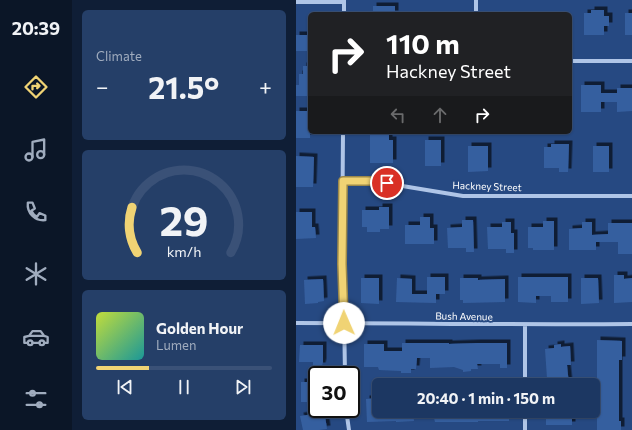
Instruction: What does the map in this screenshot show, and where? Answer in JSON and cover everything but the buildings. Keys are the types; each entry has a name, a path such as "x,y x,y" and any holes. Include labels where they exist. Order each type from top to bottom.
{"street":[{"path":"476,0 476,12"},
{"path":"296,2 344,1 344,12"},
{"path":"572,61 632,61"},
{"path":"343,134 342,264 345,366"},
{"name":"Hackney Street","path":"343,181 372,181 463,196 632,196"},
{"name":"Bush Avenue","path":"296,324 632,324"},
{"path":"524,324 525,378"},
{"path":"347,418 349,430"},
{"path":"525,418 525,430"}],"route":[{"path":"344,323 342,264 343,181 372,181 387,183"}]}
